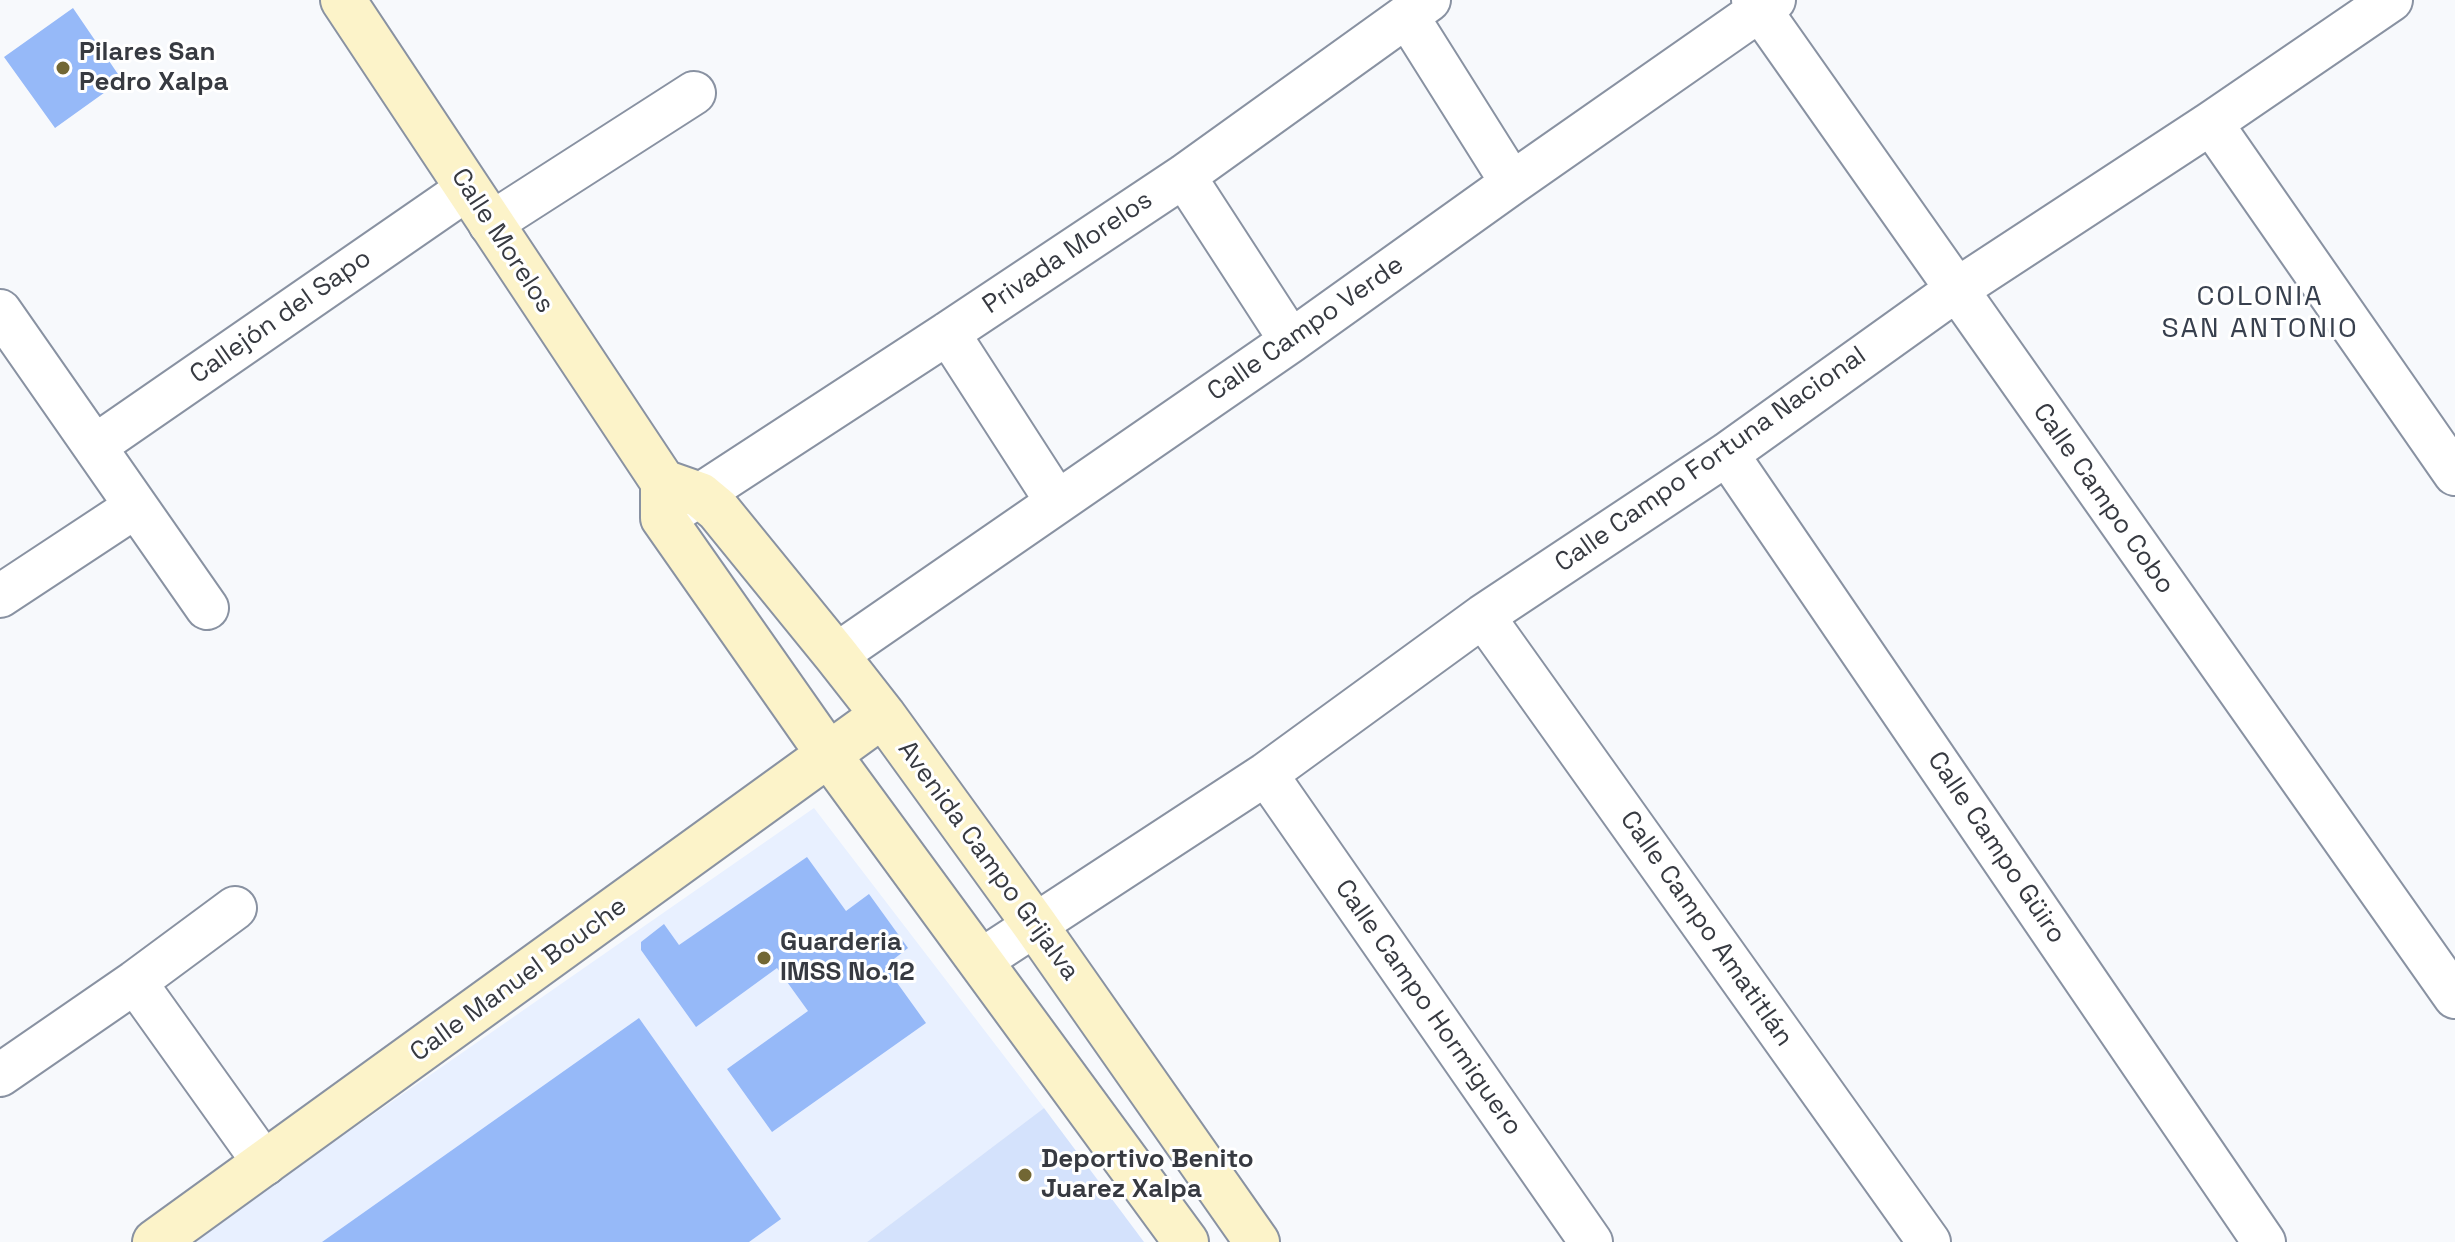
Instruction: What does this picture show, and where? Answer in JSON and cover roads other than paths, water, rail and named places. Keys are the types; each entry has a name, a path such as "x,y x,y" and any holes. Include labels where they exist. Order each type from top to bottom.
{"street":[{"name":"Calle Morelos","path":"343,0 675,498"},
{"name":"Calle Campo Fortuna Nacional","path":"980,961 1266,774 1483,616 1727,454 1956,290 2211,123 2391,0"},
{"name":"Calle Campo Verde","path":"836,655 1291,341 1763,3"},
{"name":"Calle Campo Cobo","path":"1763,3 1956,290 2455,997"},
{"path":"1418,8 1512,183"},
{"name":"Privada Morelos","path":"675,498 948,333 1184,176 1418,8"},
{"name":"Callejón del Sapo","path":"95,446 479,206 694,93"},
{"path":"2211,123 2455,474"},
{"path":"1184,176 1291,341"},
{"path":"0,311 207,608"},
{"path":"948,333 1057,502"},
{"name":"Calle Campo Güiro","path":"1727,454 2264,1242"},
{"path":"675,498 829,755 1186,1242"},
{"name":"Avenida Campo Grijalva","path":"675,498 718,510 883,715 1035,925 1257,1242"},
{"path":"0,596 135,507"},
{"name":"Calle Campo Amatitlán","path":"1483,616 1929,1242"},
{"name":"Calle Manuel Bouche","path":"155,1242 883,715"},
{"name":"Calle Campo Hormiguero","path":"1266,774 1591,1242"},
{"path":"0,1075 235,908"},
{"path":"135,982 265,1164"}],"place":[{"name":"Pilares San Pedro Xalpa","path":"63,68"},
{"name":"Guarderia IMSS No.12","path":"764,958"},
{"name":"Deportivo Benito Juarez Xalpa","path":"1025,1175"}],"district":[{"name":"COLONIA SAN ANTONIO","path":"2260,313"}]}
